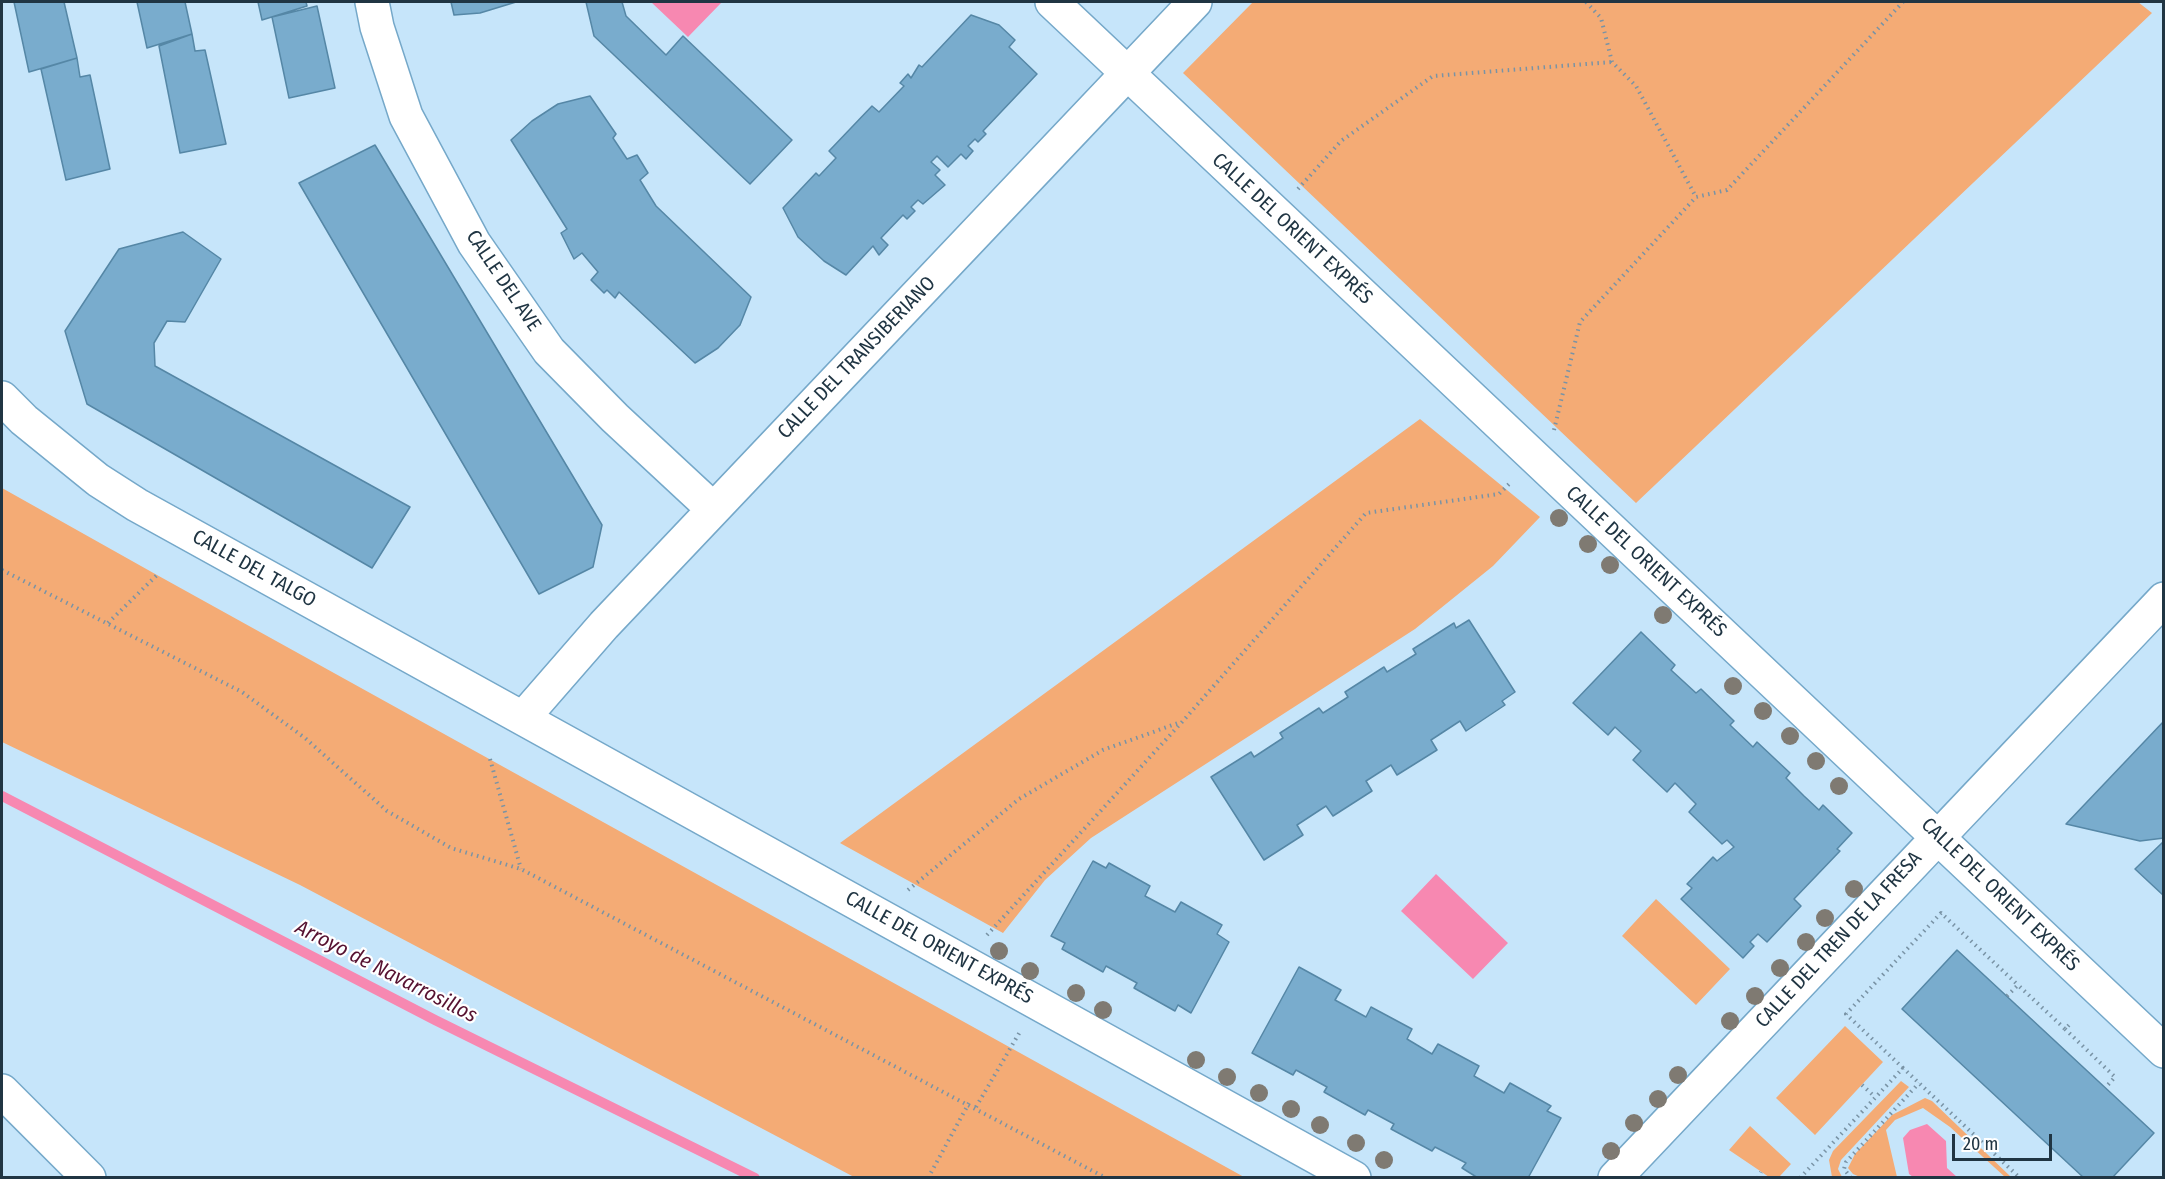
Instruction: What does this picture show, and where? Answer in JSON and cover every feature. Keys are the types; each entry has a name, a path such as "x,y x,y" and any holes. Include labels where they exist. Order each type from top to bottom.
{"street":[{"name":"CALLE DEL AVE","path":"372,2 377,27 406,116 474,243 549,351 615,418 713,509"},
{"name":"CALLE DEL ORIENT EXPRÉS","path":"1052,2 1937,835 2163,1051"},
{"name":"CALLE DEL TRANSIBERIANO","path":"523,718 603,625 1195,2"},
{"name":"CALLE DEL TALGO","path":"2,398 24,420 98,480 137,505 523,718"},
{"name":"CALLE DEL TREN DE LA FRESA","path":"1616,1178 1937,835 2163,599"},
{"name":"CALLE DEL ORIENT EXPRÉS","path":"523,718 1354,1178"},
{"path":"2,1091 92,1176"}],"path":[{"path":"1586,2 1601,18 1612,62 1636,86 1696,197"},
{"path":"987,935 1182,722 1366,513 1499,494 1535,457 1556,427 1580,322 1696,197 1727,190 1903,2"},
{"path":"1275,213 1341,141 1433,76 1612,62"},
{"path":"2,570 242,692 305,738 387,811 451,848 521,869 969,1103 1106,1178"},
{"path":"108,623 157,575"},
{"path":"908,890 1019,799 1103,750 1182,722"},
{"path":"490,759 521,869"},
{"path":"2020,1178 1846,1014 1941,913 2115,1077 2105,1088"},
{"path":"2007,996 2018,985"},
{"path":"976,1107 1037,1002"},
{"path":"2065,1029 2072,1022"},
{"path":"1802,1177 1874,1096 1903,1068"},
{"path":"1851,1178 1844,1169 1846,1162 1919,1083"},
{"path":"1862,1085 1874,1096"},
{"path":"928,1178 969,1103"},
{"path":"1758,1178 1761,1172"}],"shaded area":[{"path":"651,2 722,2 688,37"},
{"path":"1253,2 2138,2 2152,13 1636,503 1183,73"},
{"path":"1420,419 1540,517 1493,566 1415,629 1091,838 1045,880 1003,933 840,843"},
{"path":"2,488 1244,1177 854,1177 300,885 2,742"},
{"path":"1436,874 1508,943 1473,979 1401,911"},
{"path":"1656,899 1730,969 1696,1005 1622,936"},
{"path":"1845,1026 1883,1062 1815,1135 1776,1098"},
{"path":"1901,1081 1909,1087 1841,1160 1838,1169 1842,1177 1832,1177 1829,1160 1833,1151"},
{"path":"1925,1098 1932,1101 2011,1177 2005,1177 1950,1127 1923,1108 1895,1120 1886,1130 1897,1177 1860,1177 1853,1174 1848,1168 1855,1154 1892,1115"},
{"path":"1927,1124 1946,1141 1947,1168 1957,1177 1913,1177 1909,1174 1903,1138 1910,1130"},
{"path":"1750,1126 1791,1164 1780,1176 1769,1177 1729,1150"}],"building":[{"path":"14,2 64,2 77,58 29,72"},
{"path":"137,2 185,2 192,34 147,48"},
{"path":"258,2 306,2 307,6 262,20"},
{"path":"451,2 516,2 480,13 454,15"},
{"path":"586,2 622,2 626,16 666,55 683,36 792,140 750,184 594,36"},
{"path":"317,6 335,88 289,98 272,17"},
{"path":"971,15 999,25 1015,40 1009,47 1037,74 983,131 986,134 978,142 975,139 968,146 973,151 966,159 961,154 948,167 937,156 931,162 940,170 935,175 945,185 923,204 918,200 911,207 915,211 907,219 903,215 881,238 888,245 879,255 873,246 846,275 824,261 798,237 783,208 816,173 819,176 836,158 829,151 872,106 879,112 904,86 900,83 908,74 911,78 919,65 922,67"},
{"path":"192,34 195,51 205,50 226,144 180,153 159,46"},
{"path":"77,58 80,77 90,75 110,169 66,180 41,69"},
{"path":"590,96 616,134 613,138 627,159 637,155 648,173 640,180 656,206 751,297 740,325 718,348 695,363 619,292 615,298 607,290 604,293 591,280 598,272 582,253 574,259 561,233 567,229 511,140 532,121 558,104"},
{"path":"375,145 602,525 593,567 539,594 299,183"},
{"path":"183,232 221,259 185,322 167,321 154,343 155,366 410,507 372,568 87,404 65,331 119,249"},
{"path":"1469,620 1515,692 1502,701 1505,705 1466,731 1460,721 1431,740 1437,750 1397,775 1391,765 1366,781 1372,791 1333,816 1326,806 1297,825 1303,835 1264,860 1211,777 1251,752 1254,757 1283,738 1280,733 1319,708 1323,713 1348,697 1345,692 1384,667 1387,672 1416,654 1413,649 1454,623 1456,628"},
{"path":"1641,632 1675,665 1671,670 1696,693 1701,689 1734,721 1730,725 1753,747 1757,742 1790,773 1786,778 1804,796 1819,810 1823,805 1852,833 1837,849 1840,851 1794,899 1801,906 1767,942 1758,934 1750,942 1754,946 1743,958 1681,899 1692,888 1687,884 1713,857 1717,861 1734,847 1727,840 1722,844 1689,812 1696,804 1675,783 1667,792 1633,760 1641,751 1615,727 1608,735 1573,703"},
{"path":"2164,721 2164,838 2140,841 2066,824"},
{"path":"2164,841 2164,896 2135,869"},
{"path":"1093,861 1106,868 1109,863 1150,886 1145,896 1175,912 1181,902 1222,925 1217,934 1229,942 1191,1013 1178,1005 1175,1011 1134,988 1137,983 1106,966 1103,972 1062,949 1065,943 1051,936"},
{"path":"1957,950 2154,1133 2112,1178 2084,1178 1902,1009"},
{"path":"1299,967 1341,990 1335,1000 1366,1017 1371,1007 1412,1029 1407,1039 1432,1054 1438,1044 1479,1066 1474,1076 1504,1093 1510,1083 1551,1106 1547,1111 1561,1118 1528,1178 1478,1178 1462,1168 1466,1163 1435,1147 1432,1151 1391,1129 1394,1124 1368,1110 1365,1115 1324,1092 1327,1087 1296,1070 1293,1075 1252,1053"}],"waterway":[{"name":"Arroyo de Navarrosillos","path":"2,796 435,1020 755,1178"}]}
